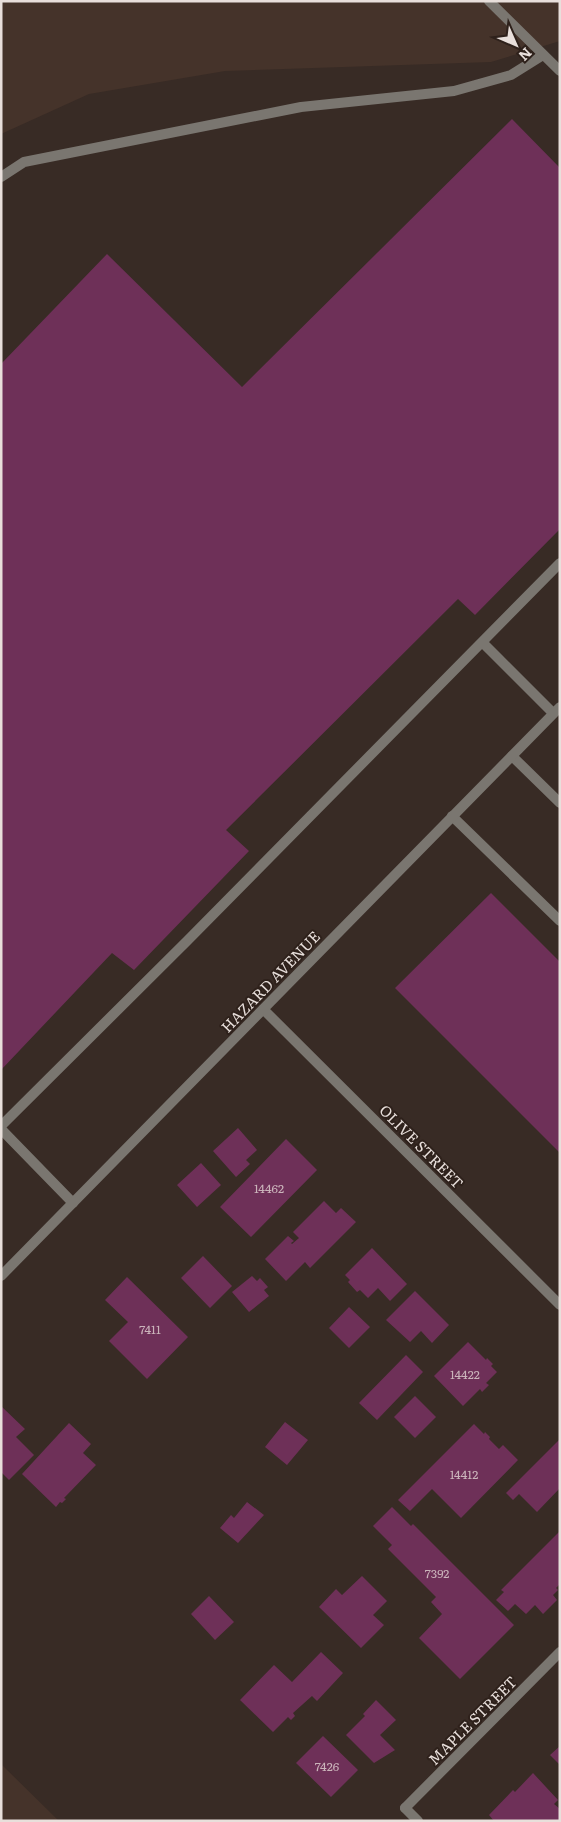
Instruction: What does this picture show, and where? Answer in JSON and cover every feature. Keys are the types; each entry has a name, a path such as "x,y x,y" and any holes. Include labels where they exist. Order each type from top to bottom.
{"street":[{"path":"489,1 560,71"},
{"path":"1,177 24,162 300,107 454,91 511,75 543,55"},
{"path":"73,1203 1,1128 560,563"},
{"path":"482,642 556,710"},
{"name":"HAZARD AVENUE","path":"1,1276 556,710"},
{"path":"512,756 560,803"},
{"path":"452,816 560,920"},
{"name":"OLIVE STREET","path":"263,1009 560,1305"},
{"name":"MAPLE STREET","path":"418,1821 405,1808 560,1652"}],"shaded area":[{"path":"1,1 560,1 560,41 491,62 225,71 89,94 1,134"},
{"path":"1,1764 59,1821 1,1821"}],"building":[{"path":"512,119 560,168 560,529 475,615 458,599 226,830 249,851 134,970 112,953 1,1070 1,364 107,254 242,387"},
{"path":"491,893 560,962 560,1153 395,988"},
{"path":"238,1128 257,1150 246,1160 250,1164 236,1177 213,1151"},
{"path":"286,1139 317,1170 251,1237 220,1207"},
{"path":"201,1163 221,1185 197,1207 177,1185"},
{"path":"324,1201 336,1213 341,1208 356,1222 310,1268 305,1262 286,1281 265,1259 288,1236 294,1241 292,1244 299,1238 293,1232"},
{"path":"372,1248 407,1284 390,1301 378,1288 368,1298 360,1290 357,1292 348,1282 350,1280 345,1275"},
{"path":"203,1256 232,1286 210,1308 181,1278"},
{"path":"252,1276 257,1281 260,1278 268,1287 264,1290 269,1296 249,1312 232,1292"},
{"path":"127,1277 188,1337 147,1379 109,1341 128,1322 105,1300"},
{"path":"415,1291 449,1325 432,1343 421,1331 410,1342 386,1320"},
{"path":"349,1307 370,1327 349,1348 329,1328"},
{"path":"468,1342 486,1360 487,1358 493,1364 491,1366 497,1372 486,1383 489,1385 482,1392 480,1389 463,1406 434,1376"},
{"path":"406,1355 423,1372 377,1420 359,1403"},
{"path":"415,1396 436,1417 415,1438 394,1417"},
{"path":"1,1406 25,1429 16,1437 34,1455 9,1480 1,1472"},
{"path":"285,1422 308,1440 287,1465 265,1447"},
{"path":"69,1423 91,1444 83,1453 96,1465 64,1498 66,1499 56,1507 22,1474"},
{"path":"474,1424 490,1437 489,1439 499,1449 503,1445 518,1460 461,1518 432,1489 410,1511 398,1500"},
{"path":"560,1439 560,1488 537,1512 519,1494 513,1500 506,1493"},
{"path":"247,1502 264,1515 238,1543 220,1528 231,1515 234,1518"},
{"path":"392,1507 411,1526 413,1524 514,1625 460,1679 419,1638 442,1614 431,1602 436,1597 388,1549 392,1545 373,1526"},
{"path":"560,1531 560,1584 556,1588 558,1590 553,1595 557,1600 543,1614 535,1605 526,1614 515,1604 508,1611 496,1600 504,1592 501,1590"},
{"path":"362,1576 387,1601 373,1615 384,1625 361,1648 319,1607 336,1589 342,1595"},
{"path":"209,1596 234,1622 215,1640 191,1614"},
{"path":"321,1652 343,1673 317,1701 312,1696 293,1713 295,1716 291,1720 288,1717 273,1732 240,1700 274,1665 292,1682"},
{"path":"376,1700 396,1720 380,1735 395,1750 374,1763 346,1735 365,1716 363,1714"},
{"path":"323,1736 358,1770 331,1797 296,1763"},
{"path":"560,1746 560,1765 550,1755"},
{"path":"533,1773 558,1800 554,1804 560,1809 560,1821 494,1821 489,1815 513,1790 515,1792"}]}
